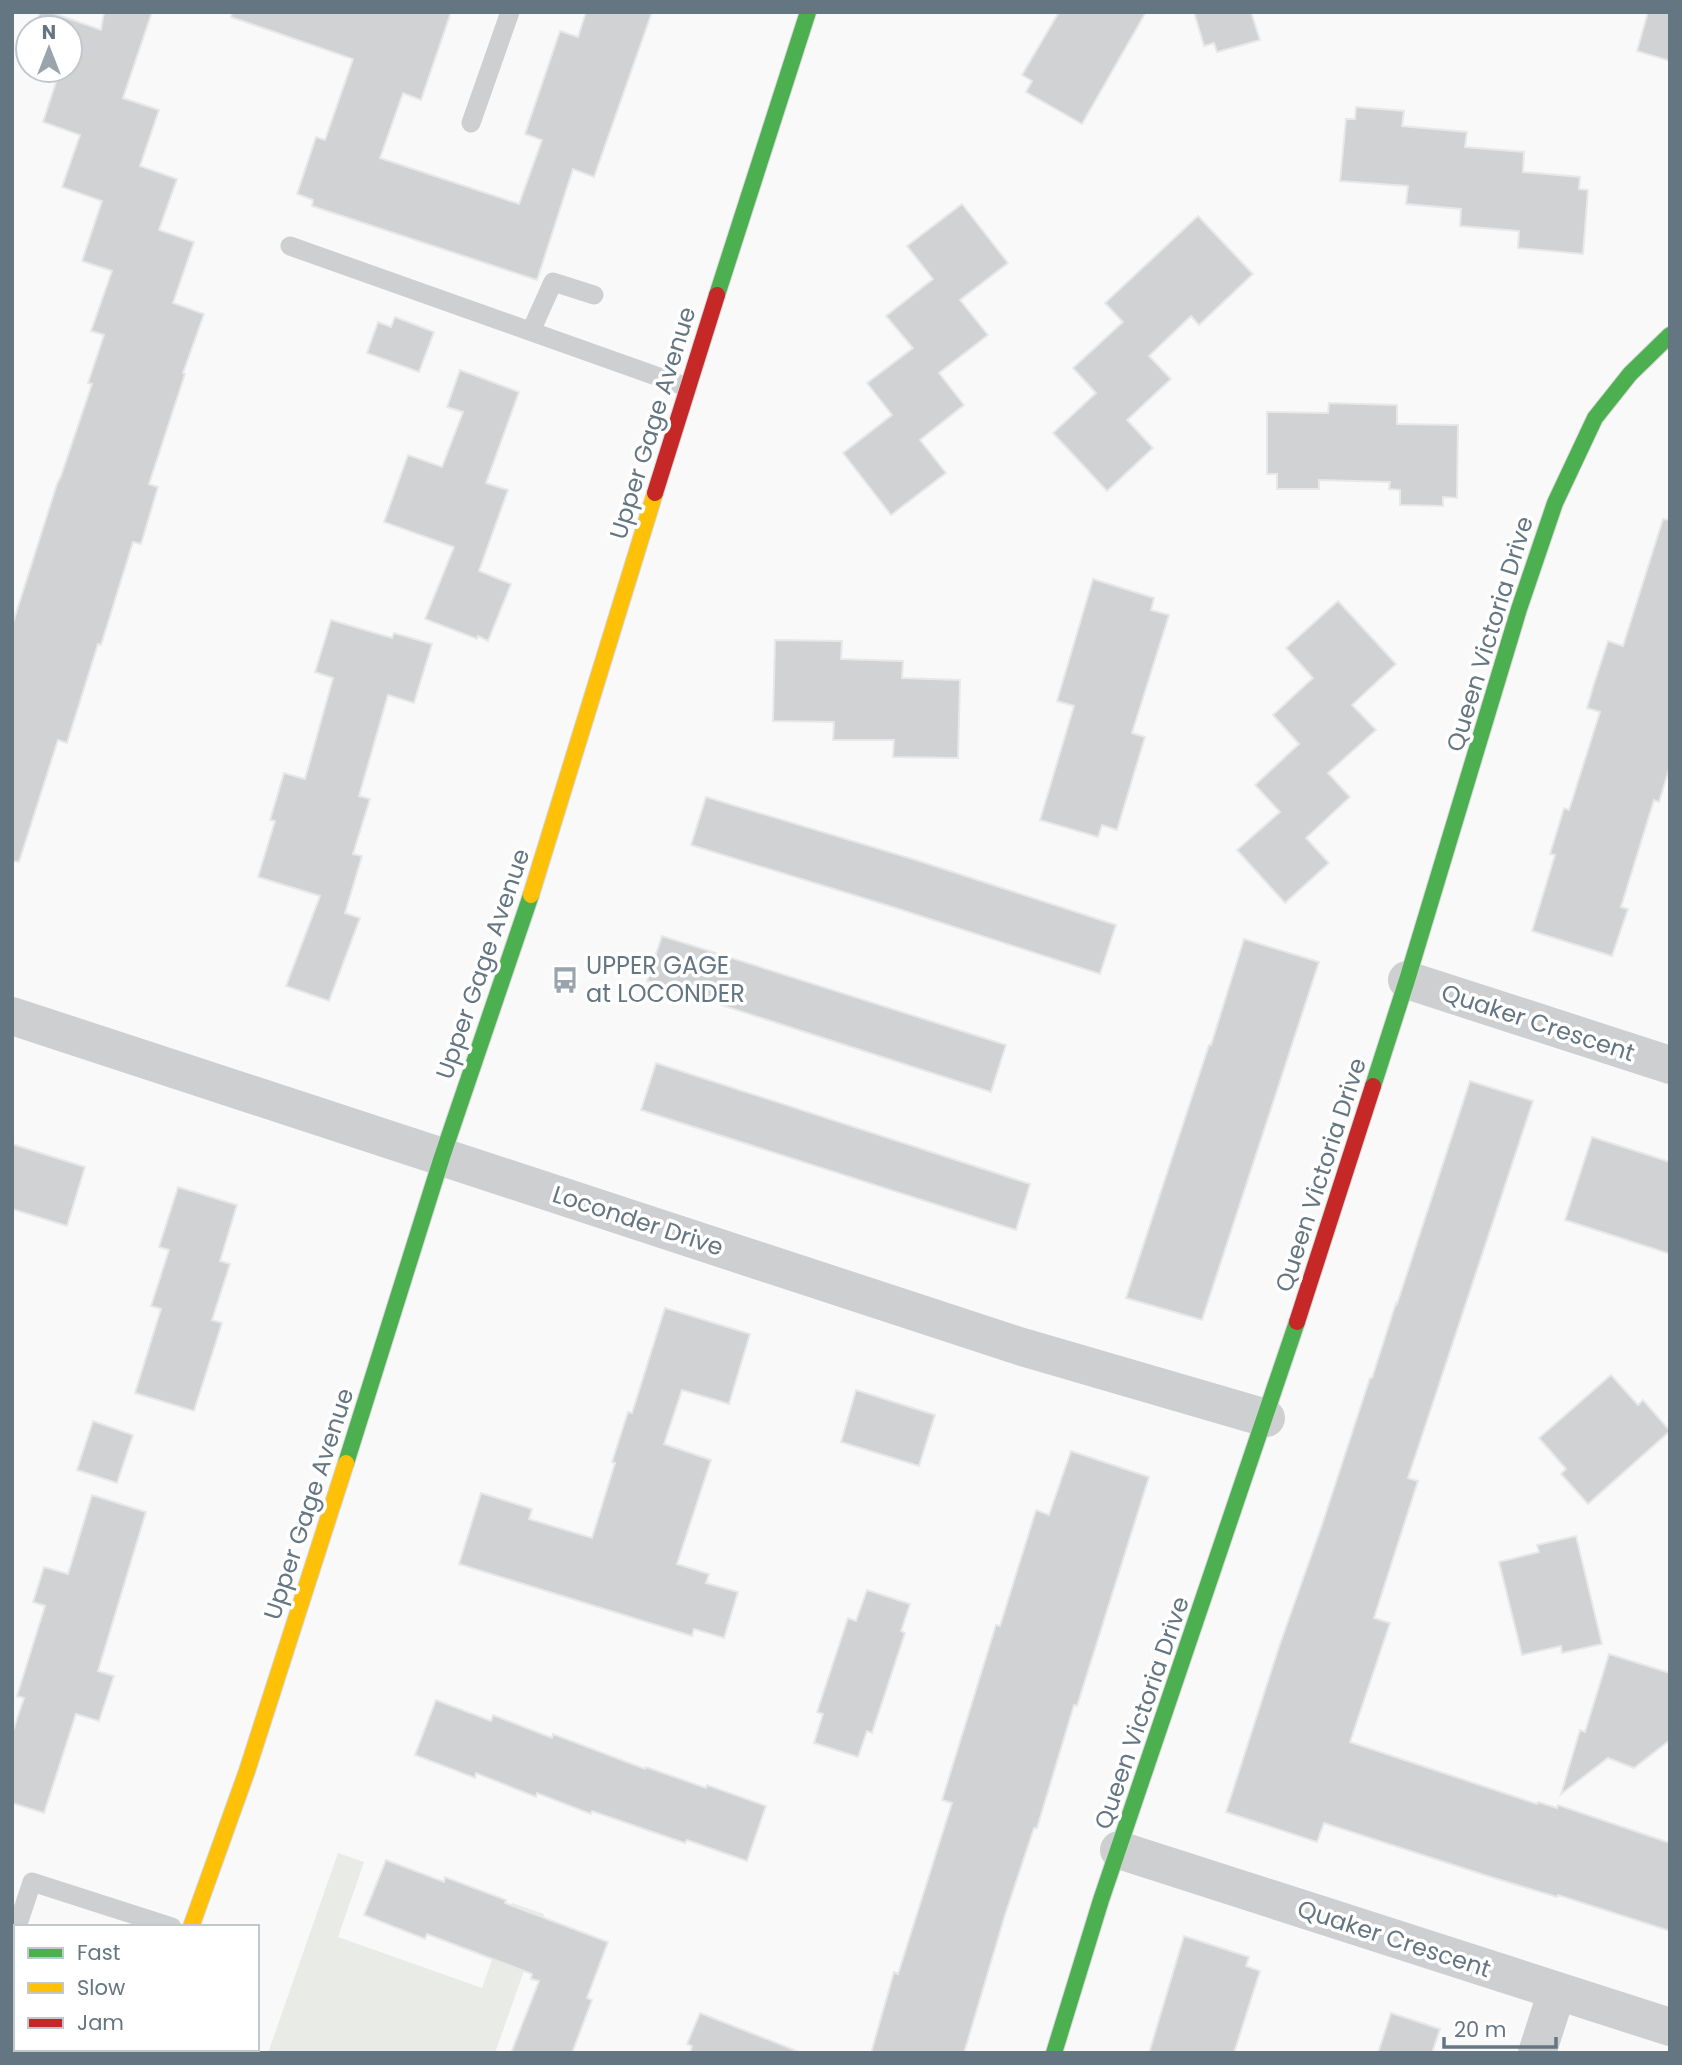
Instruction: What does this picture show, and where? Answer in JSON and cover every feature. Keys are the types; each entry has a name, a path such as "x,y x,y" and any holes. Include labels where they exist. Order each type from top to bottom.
{"main road":[{"name":"Upper Gage Avenue","path":"192,1925 247,1771 442,1157 545,852 687,387 808,12"},
{"name":"Queen Victoria Drive","path":"1054,2053 1119,1850 1266,1418 1407,980 1519,609 1555,503 1595,418 1630,374 1670,335"}],"street":[{"name":"Quaker Crescent","path":"1407,980 1670,1065"},
{"name":"Loconder Drive","path":"12,1016 1019,1346 1266,1418"},
{"name":"Quaker Crescent","path":"1119,1850 1670,2027"},
{"path":"1537,2053 1557,1991"}],"lane":[{"path":"471,123 510,12"},
{"path":"290,246 687,387"},
{"path":"531,331 553,282 594,295"},
{"path":"17,1925 32,1882 166,1925"}],"shaded area":[{"path":"338,1853 364,1862 338,1937 482,1988 512,1903 544,1914 495,2053 268,2053"}],"building":[{"path":"104,12 152,12 123,98 159,110 140,166 177,179 159,230 194,242 173,303 204,314 149,484 158,487 141,544 133,542 67,743 58,740 19,862 12,861 12,626 92,384 88,383 104,335 91,331 112,271 82,261 102,201 62,187 80,135 43,122 55,84 84,84 84,24 101,30"},
{"path":"232,12 451,12 421,100 403,93 380,158 519,204 542,140 525,134 560,31 578,37 586,12 652,12 594,177 573,169 537,280 312,206 313,200 297,194 316,137 325,140 353,59 231,17"},
{"path":"1059,12 1146,12 1082,124 1026,92 1032,81 1022,75"},
{"path":"1194,12 1251,12 1260,40 1217,52 1214,43 1204,46"},
{"path":"1648,12 1670,12 1670,61 1637,51"},
{"path":"1356,107 1404,111 1402,126 1467,132 1465,147 1524,152 1523,172 1580,177 1579,189 1588,190 1583,254 1518,248 1519,231 1460,226 1461,209 1406,204 1408,186 1340,181 1346,119 1355,119"},
{"path":"962,204 1008,263 960,300 988,335 939,373 964,405 920,440 946,473 891,515 843,453 892,415 867,383 913,348 886,316 933,279 907,246"},
{"path":"1198,216 1253,274 1199,325 1191,316 1149,356 1171,379 1127,420 1153,448 1107,491 1053,433 1096,393 1073,368 1123,322 1105,303"},
{"path":"395,317 434,332 419,372 367,353 378,322 391,327"},
{"path":"460,370 519,392 486,483 508,490 479,571 511,584 488,641 425,619 454,547 384,522 408,455 442,467 463,412 447,407"},
{"path":"1329,403 1397,405 1397,424 1458,425 1457,498 1443,497 1443,506 1400,505 1400,490 1389,489 1390,482 1319,480 1319,489 1277,489 1277,474 1267,474 1267,412 1328,413"},
{"path":"1663,519 1670,520 1670,766 1659,802 1654,800 1621,907 1628,909 1612,956 1532,931 1555,855 1550,854 1564,808 1569,810 1600,712 1587,708 1594,684 1608,641 1623,646"},
{"path":"1093,579 1154,598 1151,610 1169,615 1132,733 1145,737 1117,830 1102,825 1098,837 1040,820 1074,706 1057,701"},
{"path":"1338,601 1396,664 1352,705 1376,730 1328,773 1350,797 1306,838 1329,863 1285,903 1237,850 1280,812 1255,785 1299,744 1273,715 1313,678 1286,648"},
{"path":"331,620 392,638 394,633 432,644 414,703 388,695 359,796 370,799 353,854 362,856 345,913 360,918 329,1001 286,986 320,896 258,877 275,821 270,820 284,773 305,779 333,678 315,672"},
{"path":"775,640 842,641 841,659 903,661 902,678 960,680 958,758 893,757 894,740 833,740 834,722 773,721"},
{"path":"706,797 919,861 1116,925 1100,974 691,845"},
{"path":"662,936 1006,1045 991,1092 647,981"},
{"path":"1244,939 1319,962 1202,1320 1126,1298"},
{"path":"656,1063 1030,1184 1016,1230 641,1110"},
{"path":"1470,1081 1533,1101 1408,1478 1418,1481 1374,1618 1390,1623 1350,1742 1537,1804 1538,1802 1557,1808 1558,1805 1670,1843 1670,1931 1324,1823 1317,1842 1226,1812"},
{"path":"1592,1137 1670,1162 1670,1254 1565,1220"},
{"path":"12,1144 85,1167 67,1226 12,1209"},
{"path":"178,1187 237,1205 220,1261 230,1264 212,1320 222,1323 194,1411 135,1393 161,1309 151,1306 169,1250 159,1247"},
{"path":"665,1308 750,1334 729,1404 682,1390 664,1444 711,1460 677,1564 709,1574 706,1583 738,1592 724,1638 694,1629 692,1636 459,1564 481,1493 532,1509 529,1519 592,1538 615,1463 612,1462 628,1412 632,1413"},
{"path":"1611,1375 1638,1405 1643,1400 1670,1431 1588,1504 1561,1474 1566,1469 1539,1438"},
{"path":"856,1390 935,1415 919,1466 841,1442"},
{"path":"93,1421 133,1435 117,1483 77,1470"},
{"path":"1071,1451 1149,1477 1077,1706 1074,1705 1037,1828 1034,1828 1005,1915 964,2053 871,2053 894,1972 898,1974 952,1803 942,1800 996,1625 1000,1626 1036,1510 1049,1515"},
{"path":"92,1495 146,1512 98,1671 114,1676 99,1721 76,1714 44,1813 12,1803 12,1734 24,1698 17,1696 45,1606 33,1602 44,1567 68,1574"},
{"path":"1576,1536 1602,1644 1562,1653 1561,1646 1522,1655 1499,1562 1539,1552 1537,1545"},
{"path":"867,1590 910,1604 901,1631 905,1633 872,1733 867,1731 858,1757 814,1743 823,1714 817,1712 848,1618 856,1621"},
{"path":"1609,1654 1670,1673 1670,1740 1634,1768 1608,1758 1561,1794 1580,1730 1585,1732"},
{"path":"436,1700 491,1721 493,1715 552,1738 553,1734 645,1769 646,1767 706,1788 707,1785 766,1806 747,1861 592,1811 591,1814 537,1793 536,1797 476,1773 475,1778 415,1755"},
{"path":"386,1860 444,1882 445,1877 608,1942 587,1998 592,2000 572,2053 511,2053 539,1981 531,1979 532,1974 427,1934 425,1939 364,1915"},
{"path":"1184,1936 1249,1957 1246,1966 1260,1971 1234,2053 1149,2053"},
{"path":"700,2013 797,2051 690,2053 692,2046 687,2044"},
{"path":"1391,2013 1440,2029 1432,2053 1378,2053"}],"traffic: fast":[{"path":"717,295 808,12"},
{"path":"1373,1086 1519,609 1555,503 1595,418 1630,374 1670,335"},
{"path":"346,1463 442,1157 531,895"},
{"path":"1054,2053 1101,1900 1297,1322"}],"traffic: slow":[{"path":"531,895 655,493"},
{"path":"192,1925 247,1771 346,1463"}],"traffic: jam":[{"path":"655,493 717,295"},
{"path":"1297,1322 1373,1086"}],"place":[{"name":"UPPER GAGE at LOCONDER","path":"565,980"}]}
